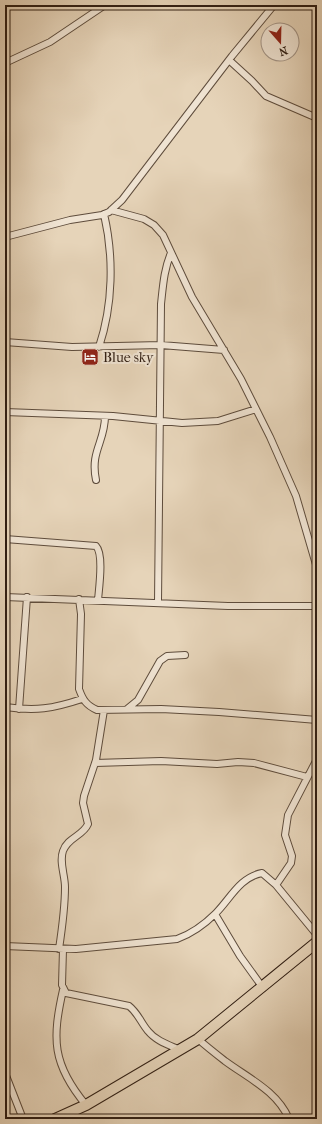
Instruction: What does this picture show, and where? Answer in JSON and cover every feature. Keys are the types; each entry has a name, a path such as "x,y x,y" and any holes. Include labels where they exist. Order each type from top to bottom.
{"highway":[{"path":"55,1119 86,1105 198,1039 264,988 317,942"}],"street":[{"path":"5,63 50,42 105,5"},
{"path":"5,237 104,214 111,210 122,200 228,60 274,5"},
{"path":"228,60 252,81 266,96 317,118"},
{"path":"111,210 144,219 154,225 163,235 192,297 241,379 296,496 317,568"},
{"path":"99,347 106,326 110,293 108,238 104,214"},
{"path":"158,603 161,310 163,280 167,261 171,253"},
{"path":"5,342 72,347 161,345 224,350"},
{"path":"5,412 105,416 160,420 182,424 232,418 256,410"},
{"path":"96,480 94,456 105,429 105,416"},
{"path":"5,539 96,546 99,549 100,557 98,600"},
{"path":"5,597 228,606 317,606"},
{"path":"20,709 27,597"},
{"path":"79,599 81,630 78,679 82,699 88,706 97,710 126,709 219,712 317,720"},
{"path":"126,709 138,700 160,661 166,656 176,654 185,655"},
{"path":"5,707 33,710 56,707 82,699"},
{"path":"104,710 95,763 83,803 88,824 83,832 69,841 62,853 61,861 65,888 61,949 62,985 64,990 69,994 129,1006 153,1037 180,1050"},
{"path":"276,885 290,863 292,856 285,835 288,815 317,759"},
{"path":"95,763 161,760 217,764 238,762 254,763 307,777"},
{"path":"5,946 61,949 177,939 188,934 215,914 239,885 255,874 262,873 276,885 317,935"},
{"path":"215,914 240,956 264,988"},
{"path":"64,990 57,1019 56,1045 65,1075 86,1105"},
{"path":"198,1039 226,1062 264,1088 286,1110 289,1119"},
{"path":"5,1073 23,1119"}],"place":[{"name":"Blue sky","path":"90,357"}]}
